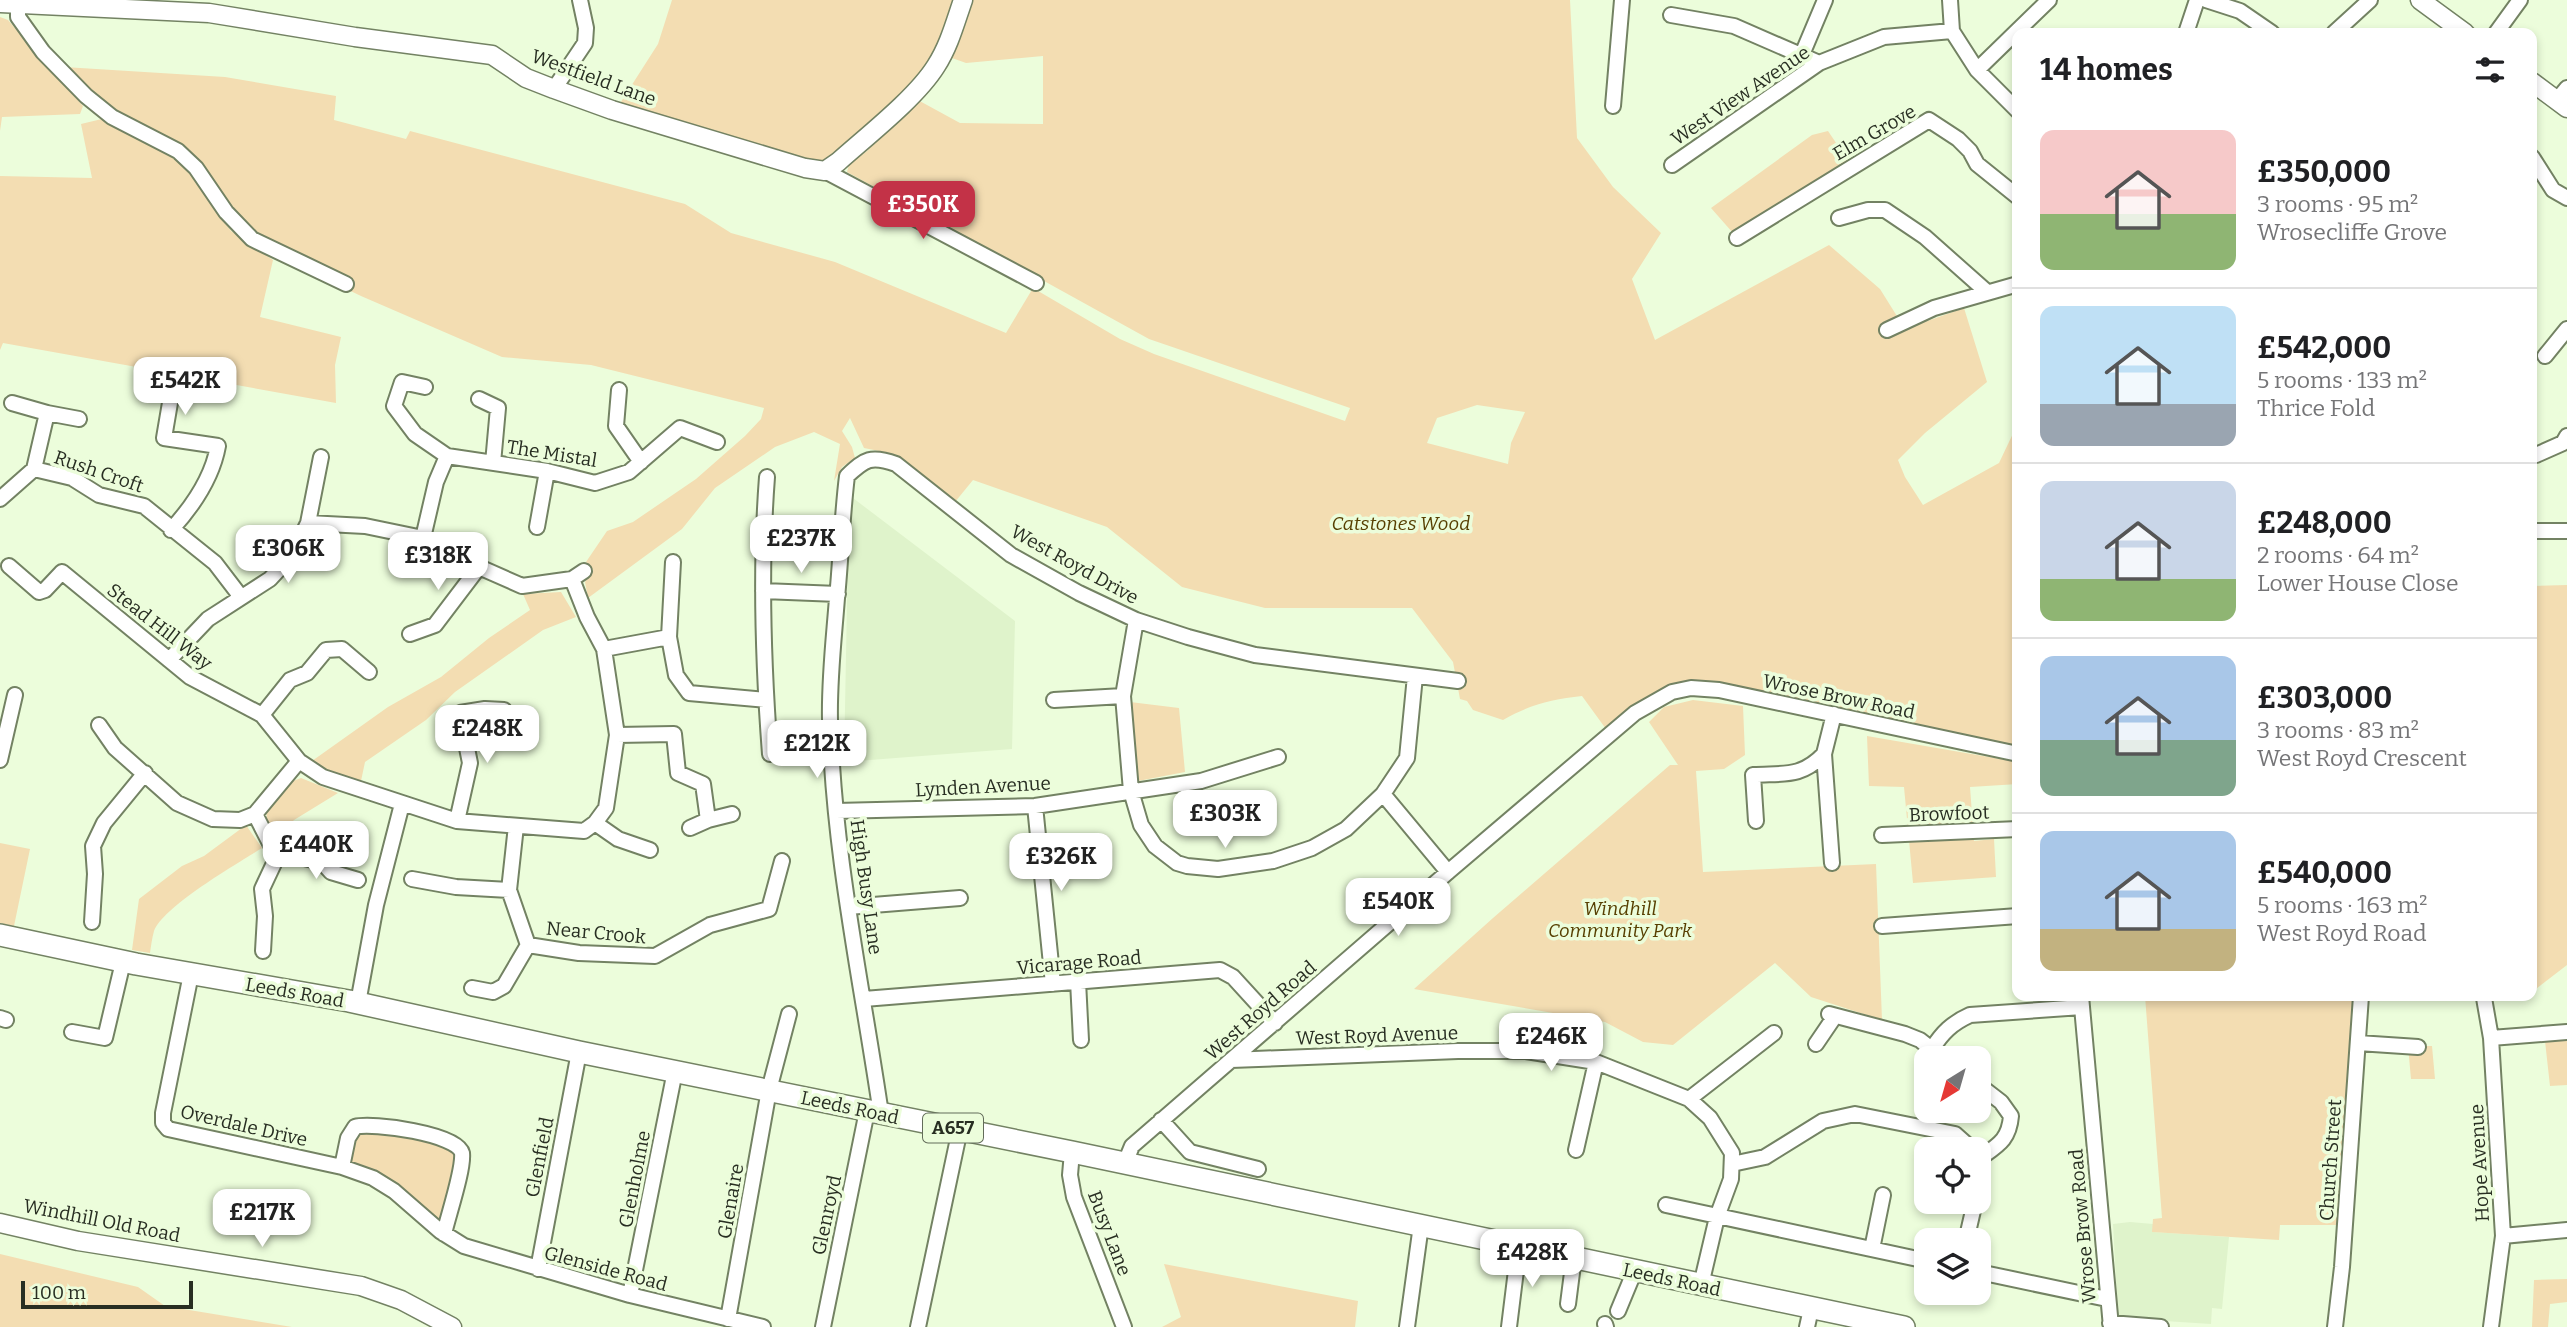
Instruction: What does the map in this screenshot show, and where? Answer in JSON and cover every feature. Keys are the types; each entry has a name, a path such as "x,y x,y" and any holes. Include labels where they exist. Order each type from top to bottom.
{"main road":[{"name":"Leeds Road","path":"0,935 123,962 358,1003 579,1052 1574,1257 1701,1285 1809,1318 1904,1327"}],"street":[{"path":"554,89 585,43 586,28 580,0"},
{"path":"963,0 950,39 928,77 838,162 825,171 1036,283"},
{"path":"1613,106 1622,0"},
{"path":"1801,57 1825,0"},
{"path":"1950,0 1952,31 1976,70 2012,105"},
{"path":"2020,28 2049,0"},
{"path":"2188,28 2197,0"},
{"path":"2206,0 2240,11 2265,28"},
{"path":"2339,28 2370,0"},
{"path":"2420,0 2458,28"},
{"path":"2500,28 2520,0"},
{"path":"9,4 37,43 86,96 112,117 178,151 196,168 226,212 252,239 346,284"},
{"name":"Westfield Lane","path":"9,4 210,6 355,37 492,55 526,78 612,110 804,168 825,171"},
{"path":"1671,15 1734,26 1819,63"},
{"name":"West View Avenue","path":"1672,165 1819,63 1884,37 1952,31"},
{"path":"1976,70 2012,35"},
{"path":"2537,89 2564,99"},
{"name":"Elm Grove","path":"1737,238 1929,120 1958,139 1970,151 1977,164 2012,192"},
{"path":"2537,165 2553,190 2567,198"},
{"path":"1839,218 1868,210 1885,210 1925,237 1987,292"},
{"path":"1886,330 1934,308 2012,286"},
{"path":"2545,356 2567,329"},
{"path":"423,538 436,482 447,456 415,435 394,406 402,382 425,387"},
{"path":"619,390 615,426 641,462"},
{"path":"171,530 191,509 214,465 218,446 164,438 172,391"},
{"path":"479,399 498,408 493,463"},
{"path":"12,403 79,419"},
{"name":"Rush Croft","path":"0,499 34,469 47,413"},
{"name":"The Mistal","path":"447,456 547,471 595,484 629,472 680,428 717,442"},
{"path":"2537,455 2563,443 2567,436"},
{"path":"169,660 208,619 270,579 293,554 308,523 321,457"},
{"name":"West Royd Drive","path":"863,461 879,458 896,464 1012,555 1079,593 1136,620 1255,655 1458,681"},
{"name":"High Busy Lane","path":"863,461 847,476 841,519 830,720 836,811 848,907 864,999 874,1113"},
{"name":"Rush Croft","path":"34,469 72,478 99,495 144,506 215,563 241,597"},
{"path":"537,527 547,471"},
{"path":"767,477 762,537 770,754"},
{"path":"308,523 365,526 423,538 479,568 522,586 578,575 587,617 604,649 617,735 606,808 595,823 618,839 650,850"},
{"path":"2537,531 2567,531"},
{"path":"673,562 669,637 676,675 689,693 766,700"},
{"name":"Stead Hill Way","path":"9,566 38,592 45,590 62,572 190,677 262,715 299,761 323,777 457,821 584,831 595,823"},
{"path":"410,634 435,625 479,568"},
{"path":"763,591 838,594"},
{"path":"1136,620 1124,696 1132,791 1141,825 1155,846 1177,863 1187,866 1218,869 1273,861 1312,848 1346,829 1383,794 1407,758 1415,676"},
{"path":"604,649 669,637"},
{"path":"262,715 290,680 307,673 326,650 342,649 369,672"},
{"name":"Wrose Brow Road","path":"1653,701 1672,692 1692,688 1719,690 2012,753"},
{"path":"0,760 5,711 15,695"},
{"path":"1054,700 1124,696"},
{"name":"West Royd Road","path":"1125,1163 1132,1146 1161,1120 1448,872 1635,713 1653,701"},
{"path":"457,821 470,763 460,713 485,709 504,710"},
{"path":"1832,863 1824,754 1834,714"},
{"path":"99,725 115,748 177,803 213,819 240,820 255,814 299,761"},
{"path":"617,735 674,734 678,773 703,784 708,820"},
{"path":"1756,821 1753,775 1799,772 1812,766 1824,754"},
{"name":"Lynden Avenue","path":"836,811 1035,806 1201,781 1278,757"},
{"path":"92,922 95,874 93,846 104,823 145,773"},
{"path":"1383,794 1448,872"},
{"path":"358,1003 376,905 402,804"},
{"path":"1035,806 1053,984"},
{"path":"255,814 277,857"},
{"path":"690,828 732,814"},
{"name":"Near Crook","path":"472,988 493,992 504,986 528,945 509,890 516,826"},
{"name":"Browfoot","path":"1882,835 2012,830"},
{"path":"277,857 321,862 331,872 358,880"},
{"path":"263,951 265,916 262,890 277,857"},
{"name":"Near Crook","path":"528,945 579,953 655,956 709,925 769,909 782,861"},
{"path":"412,878 456,887 509,890"},
{"path":"848,907 960,898"},
{"path":"1882,926 2012,916"},
{"path":"72,1032 105,1038 123,962"},
{"name":"Vicarage Road","path":"864,999 1220,970 1233,978 1275,1023"},
{"name":"Overdale Drive","path":"191,974 163,1123 168,1129 179,1133 342,1167"},
{"path":"1078,981 1081,1040"},
{"path":"1934,1046 1940,1035 1956,1021 1970,1015 2082,1001"},
{"name":"Wrose Brow Road","path":"2082,1001 2110,1325"},
{"name":"Church Street","path":"2334,1327 2343,1267 2361,1001"},
{"name":"Hope Avenue","path":"2485,1001 2491,1038 2502,1236 2491,1327"},
{"name":"Glenaire","path":"728,1319 769,1090 789,1014"},
{"path":"1816,1044 1832,1015 1905,1034 1928,1046"},
{"path":"2491,1038 2567,1032"},
{"path":"1689,1098 1774,1034"},
{"path":"2358,1043 2418,1046"},
{"name":"West Royd Avenue","path":"1231,1060 1445,1051 1526,1051 1596,1062 1689,1098 1710,1118 1726,1142 1732,1153 1732,1164"},
{"name":"Glenfield","path":"538,1269 579,1052"},
{"path":"1576,1150 1596,1062"},
{"name":"Glenholme","path":"630,1295 675,1071"},
{"path":"1991,1150 2010,1131 2011,1115 1992,1095"},
{"name":"Glenroyd","path":"823,1327 874,1113"},
{"path":"1701,1285 1717,1217 1731,1179 1732,1164 1765,1157 1823,1121 1856,1114 1955,1134 1958,1137"},
{"path":"1161,1120 1190,1152 1258,1169"},
{"path":"342,1167 348,1138 355,1127 363,1124 382,1125 447,1139 458,1146 462,1153 459,1172 444,1234"},
{"path":"918,1327 960,1129"},
{"name":"Busy Lane","path":"1072,1152 1070,1175 1074,1197 1124,1327"},
{"name":"Glenside Road","path":"342,1167 373,1178 394,1191 444,1234 464,1246 630,1295 763,1327"},
{"path":"1872,1249 1883,1195"},
{"path":"1666,1205 1914,1258"},
{"name":"Windhill Old Road","path":"0,1223 78,1241 360,1286 401,1300 452,1327"},
{"path":"1406,1327 1421,1226"},
{"path":"2502,1236 2567,1230"},
{"path":"1509,1327 1520,1246"},
{"path":"1568,1304 1574,1257"},
{"path":"1618,1311 1635,1270"},
{"path":"1991,1274 2107,1298"},
{"path":"2110,1325 2161,1327"}],"shaded area":[{"path":"849,495 1015,621 1012,749 844,762"},
{"path":"2113,1224 2153,1224 2153,1232 2229,1237 2222,1309 2212,1308 2211,1324 2118,1318"}],"green space":[{"path":"672,0 953,0 933,58 915,83 832,159 817,164 619,105 658,44"},
{"name":"Catstones Wood","path":"970,0 1570,0 1577,138 1613,187 1661,233 1632,279 1655,340 1829,245 1880,289 1905,329 1964,308 1987,382 1925,433 1898,460 1905,477 1923,505 1999,463 2012,436 2012,745 1703,681 1667,685 1626,711 1606,729 1582,696 1541,704 1503,720 1473,710 1467,701 1460,699 1453,662 1412,608 1265,608 1182,587 1107,527 973,480 955,502 879,451 864,448 850,418 842,431 855,458 842,467 834,481 840,444 814,432 775,447 715,488 682,529 588,598 585,582 593,570 586,562 607,531 633,522 696,479 745,436 761,419 764,408 591,365 502,357 361,296 284,259 232,211 180,146 96,100 64,67 225,77 336,96 334,120 406,139 410,131 685,204 731,233 835,262 1006,333 1033,288 1120,339 1154,354 1345,421 1350,408 1149,339 847,172 849,164 867,151 916,99 960,123 1043,124 1043,56 966,63 952,58","holes":["1477,405 1525,412 1511,443 1508,464 1427,443 1437,418"]},
{"path":"0,17 8,20 83,106 80,114 2,117 0,131"},
{"path":"106,118 170,150 192,174 231,231 273,260 260,317 341,337 335,365 336,403 3,343 0,350 0,176 92,178 81,124"},
{"path":"1828,131 1849,162 1733,233 1711,208 1812,135"},
{"path":"2567,585 2567,965 2537,988 2537,586"},
{"path":"561,592 576,617 543,630 455,692 426,720 365,762 361,781 320,770 312,761 388,707 441,677 489,638 530,610 523,594"},
{"name":"Windhill Community Park","path":"1693,700 1743,706 1745,755 1724,769 1696,771 1703,872 1876,864 1882,1020 1811,997 1775,963 1673,1045 1643,1042 1605,1022 1414,989 1670,765 1678,765 1649,722 1664,707"},
{"path":"1130,702 1179,708 1185,772 1138,781"},
{"path":"1867,736 2012,761 2012,784 1970,787 1974,841 1994,839 1996,877 1913,883 1904,787 1869,786"},
{"path":"301,778 338,793 294,820 276,838 267,821 266,810 293,781"},
{"path":"246,825 262,848 172,909 154,931 150,953 132,950 139,899 182,866 204,856"},
{"path":"0,843 30,849 14,926 0,923"},
{"path":"2145,1001 2354,1001 2337,1225 2280,1225 2279,1240 2152,1232 2153,1219 2162,1218"},
{"path":"2567,1040 2567,1085 2550,1086 2545,1041"},
{"path":"2408,1046 2432,1046 2435,1079 2411,1079"},
{"path":"355,1127 458,1146 444,1234 394,1191 342,1167"},
{"path":"0,1254 138,1287 165,1306 292,1327 0,1327"},
{"path":"1164,1264 1358,1301 1355,1327 1162,1327 1181,1317"},
{"path":"2567,1279 2567,1302 2550,1304 2548,1327 2532,1327 2534,1280"}]}
